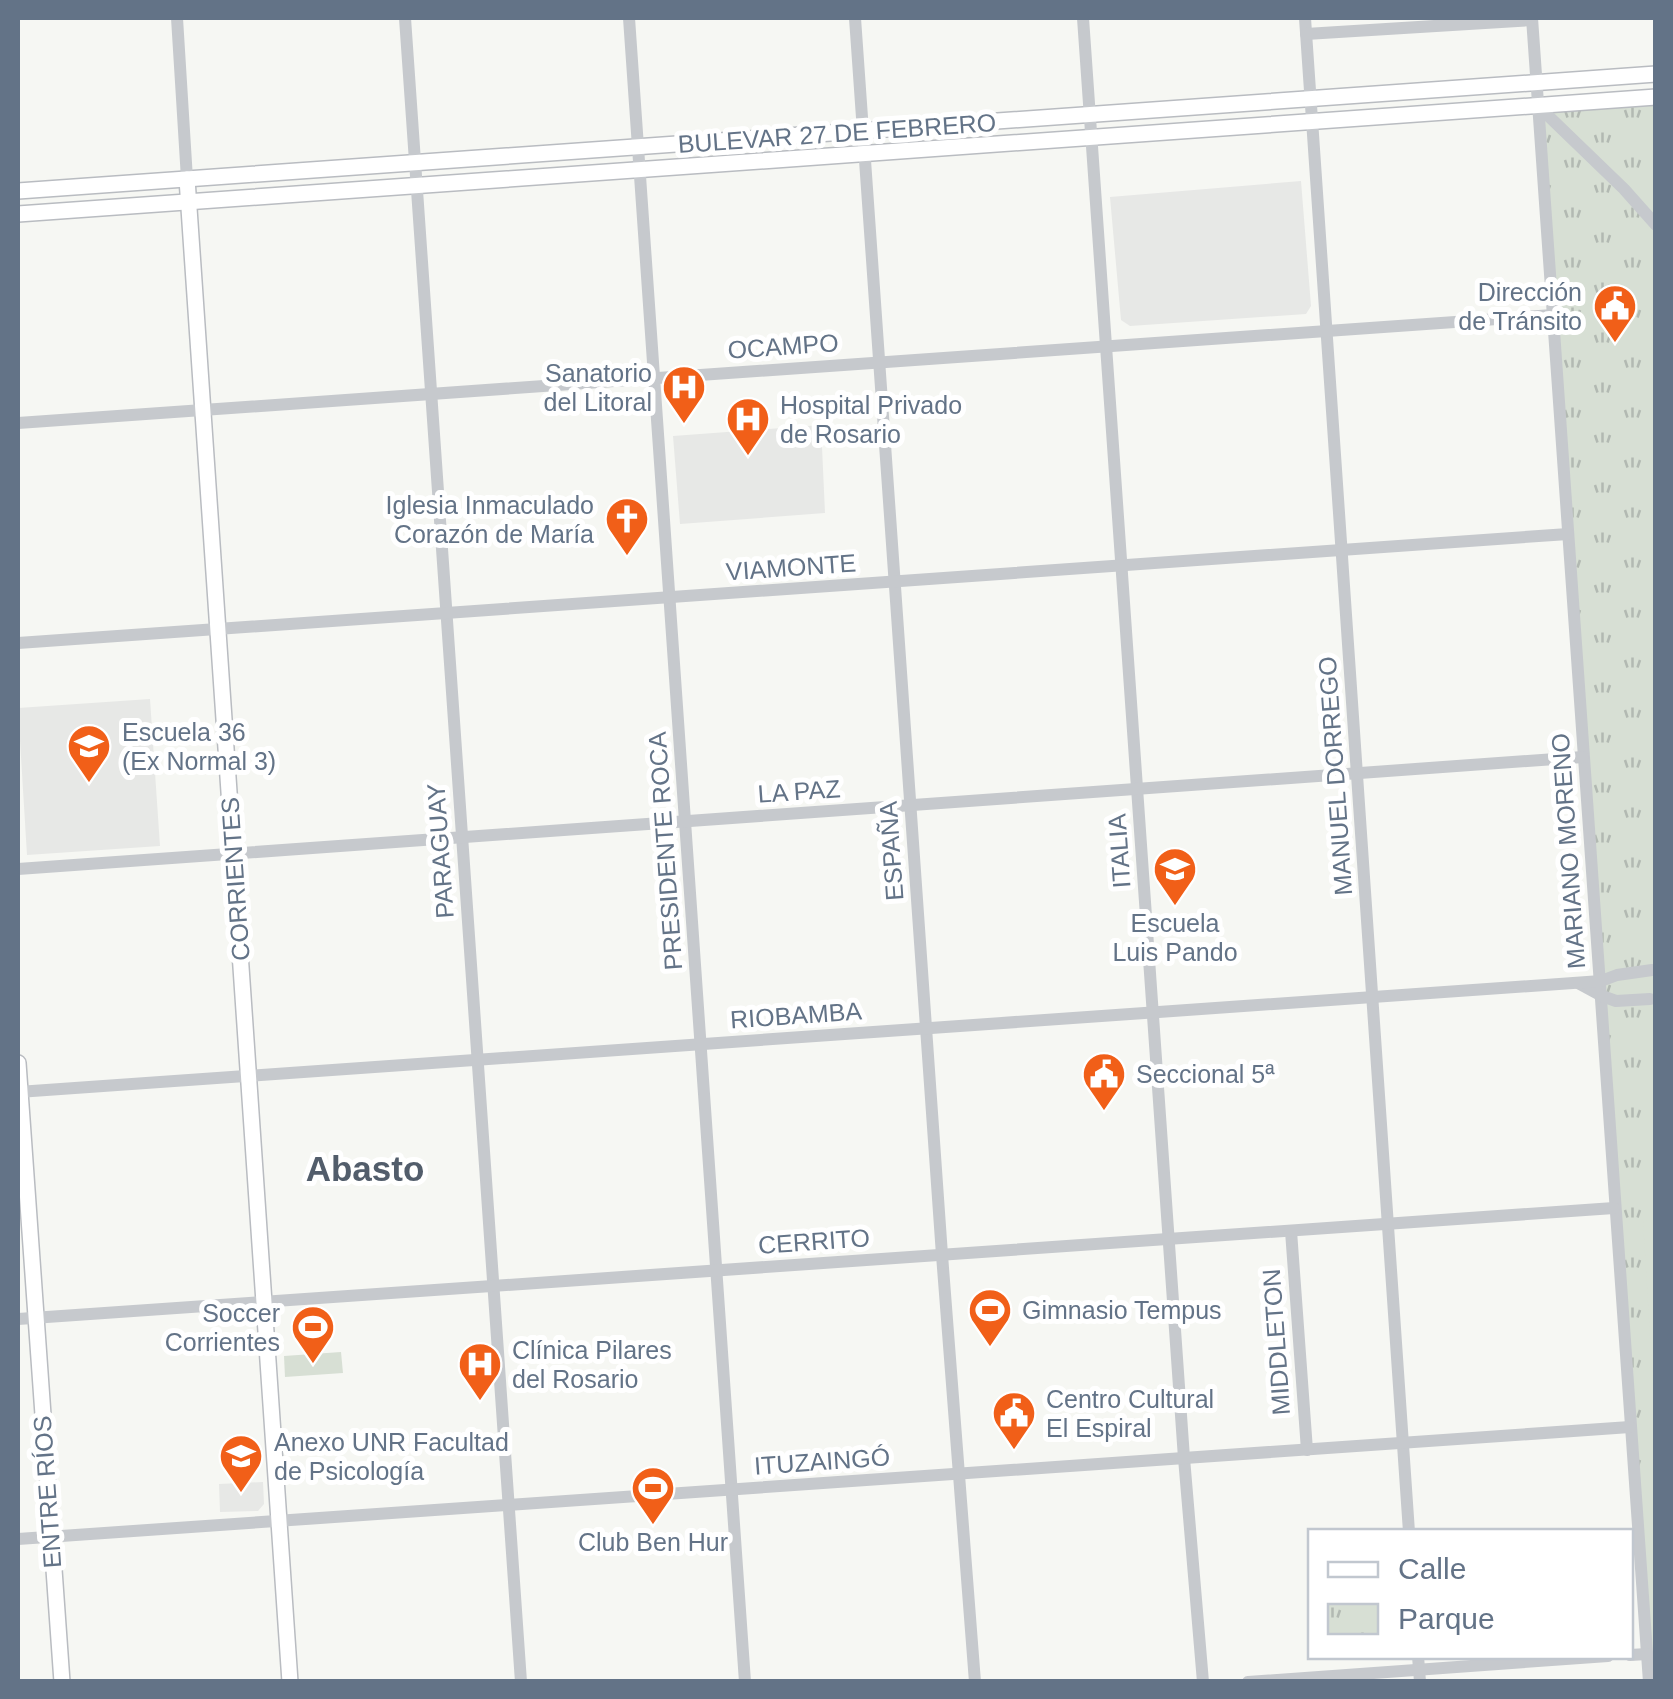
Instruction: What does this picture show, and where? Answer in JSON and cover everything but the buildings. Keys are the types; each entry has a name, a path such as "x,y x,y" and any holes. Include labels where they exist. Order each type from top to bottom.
{"main road":[{"name":"BULEVAR 27 DE FEBRERO","path":"18,191 1656,74"},
{"name":"BULEVAR 27 DE FEBRERO","path":"18,214 1656,97"},
{"name":"CORRIENTES","path":"187,179 290,1682"},
{"name":"ENTRE RÍOS","path":"18,1062 62,1682"}],"street":[{"name":"CORRIENTES","path":"177,18 187,179"},
{"name":"PARAGUAY","path":"404,18 520,1682"},
{"name":"PRESIDENTE ROCA","path":"630,18 745,1682"},
{"name":"ESPAÑA","path":"855,18 975,1682"},
{"name":"ITALIA","path":"1083,18 1203,1682"},
{"name":"MANUEL DORREGO","path":"1305,18 1410,1529"},
{"path":"1306,34 1532,19"},
{"name":"MARIANO MORENO","path":"1532,19 1649,1682"},
{"path":"1536,105 1624,188 1656,225"},
{"name":"OCAMPO","path":"18,423 1552,315"},
{"name":"VIAMONTE","path":"18,644 1568,534"},
{"name":"LA PAZ","path":"18,869 1583,757"},
{"path":"1578,983 1616,1000 1653,1001 1644,984 1654,968"},
{"name":"RIOBAMBA","path":"18,1092 1578,983 1654,968"},
{"name":"CERRITO","path":"18,1319 1614,1208"},
{"name":"MIDDLETON","path":"1291,1231 1307,1450"},
{"name":"ITUZAINGÓ","path":"18,1539 1630,1427"},
{"path":"1633,1655 1647,1654"},
{"path":"1248,1682 1564,1659"}],"shaded area":[{"path":"1301,181 1311,306 1306,314 1130,326 1121,320 1110,197"},
{"name":"Hospital Privado de Rosario","path":"821,425 825,513 680,524 673,436"},
{"name":"Escuela 36 (Ex Normal 3)","path":"150,699 160,846 27,855 18,708"},
{"name":"Anexo UNR Facultad de Psicología","path":"263,1482 264,1504 258,1511 220,1512 219,1484"}],"green space":[{"path":"1655,97 1655,1681 1649,1681 1537,105"},
{"path":"1656,1220 1655,1420 1643,1221"},
{"name":"Soccer Corrientes","path":"341,1352 343,1373 285,1377 284,1356"}],"place":[{"name":"Dirección de Tránsito","path":"1615,344"},
{"name":"Sanatorio del Litoral","path":"684,425"},
{"name":"Hospital Privado de Rosario","path":"748,457"},
{"name":"Iglesia Inmaculado Corazón de María","path":"627,557"},
{"name":"Escuela 36 (Ex Normal 3)","path":"89,784"},
{"name":"Escuela Luis Pando","path":"1175,907"},
{"name":"Seccional 5ª","path":"1104,1112"},
{"name":"Gimnasio Tempus","path":"990,1348"},
{"name":"Soccer Corrientes","path":"313,1365"},
{"name":"Clínica Pilares del Rosario","path":"480,1402"},
{"name":"Centro Cultural El Espiral","path":"1014,1451"},
{"name":"Anexo UNR Facultad de Psicología","path":"241,1494"},
{"name":"Club Ben Hur","path":"653,1526"}],"district":[{"name":"Abasto","path":"365,1169"}]}
